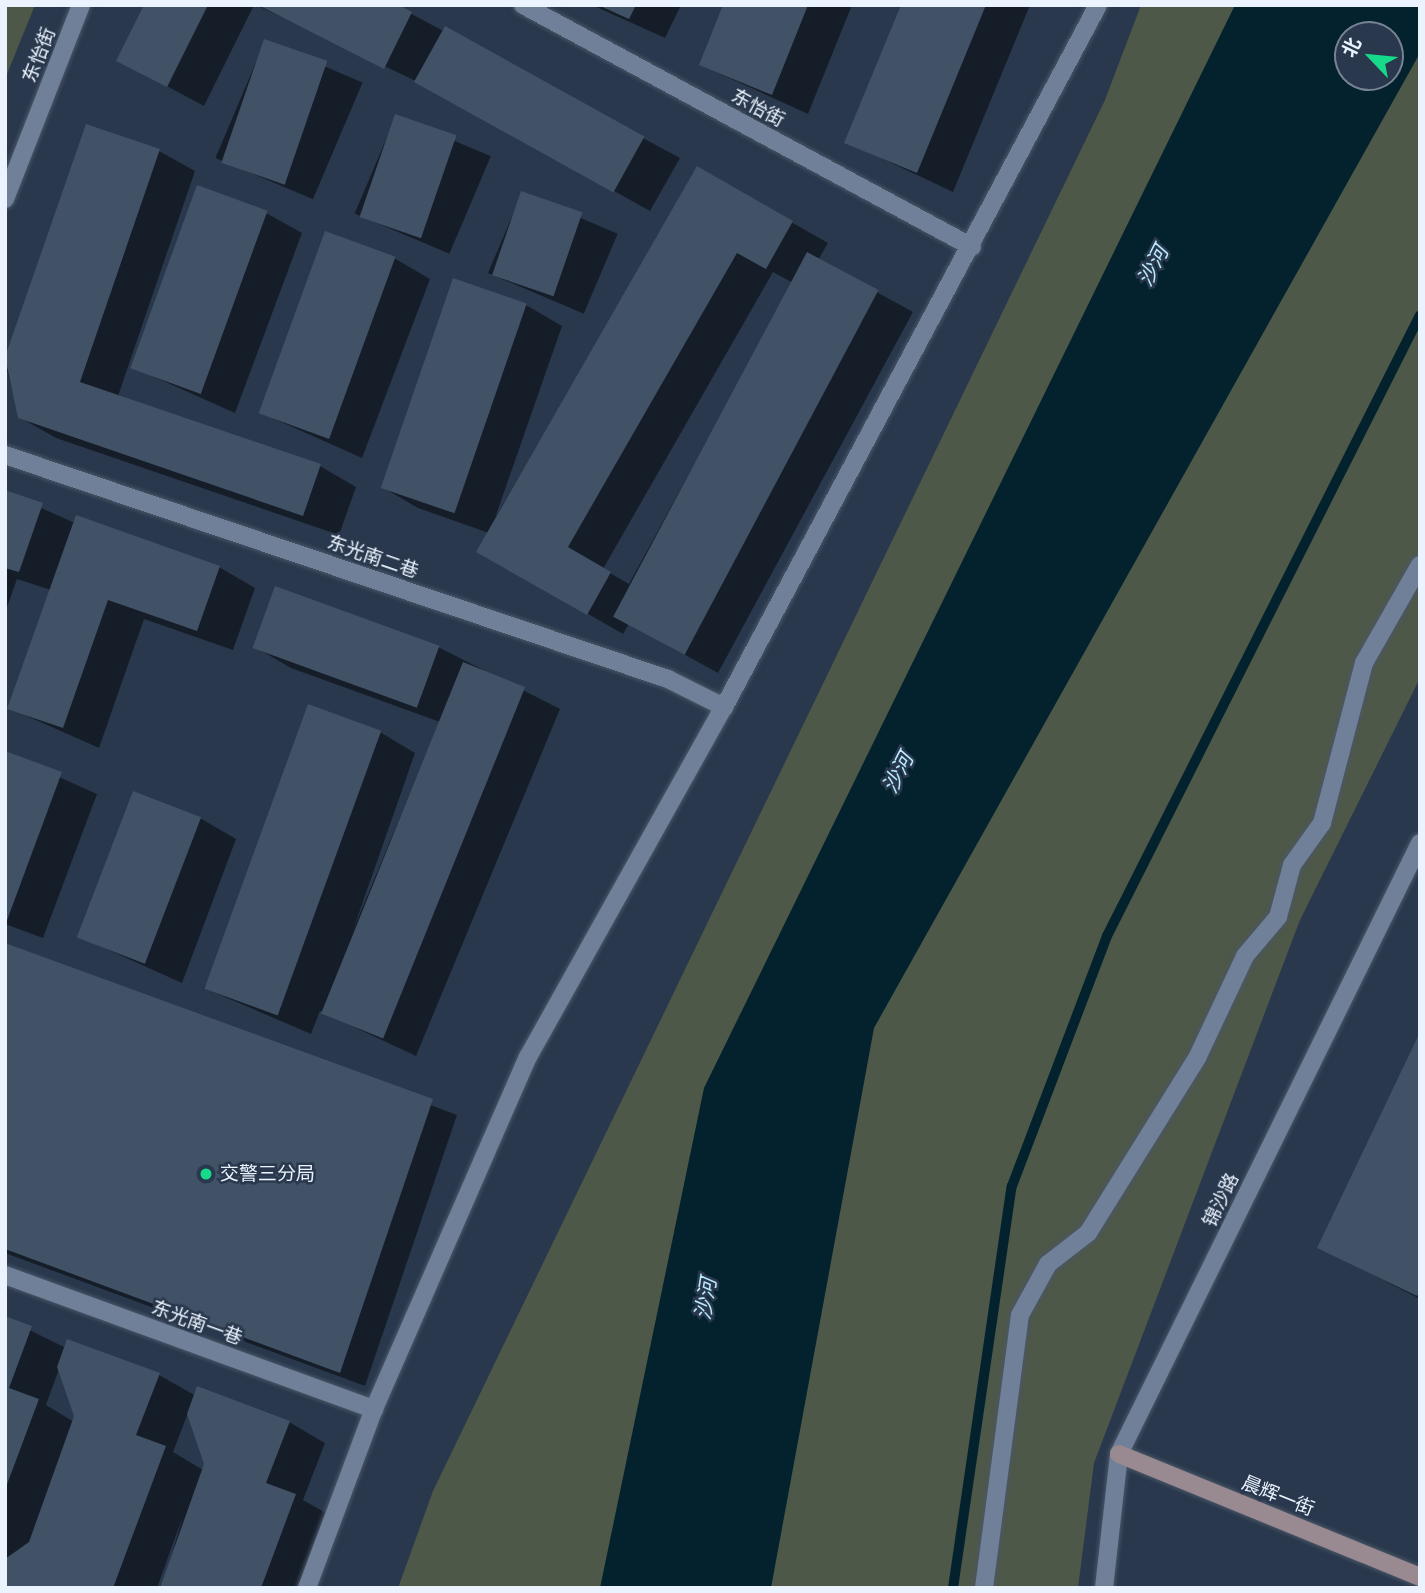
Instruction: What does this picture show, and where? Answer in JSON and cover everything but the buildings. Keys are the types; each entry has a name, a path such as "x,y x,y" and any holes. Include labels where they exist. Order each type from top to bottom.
{"street":[{"name":"东怡街","path":"5,199 81,5"},
{"name":"东怡街","path":"523,5 972,247"},
{"path":"306,1588 374,1409 528,1057 724,707 972,247 1098,5"},
{"name":"东光南二巷","path":"5,455 668,679 724,707"},
{"path":"985,1588 1020,1315 1048,1265 1088,1233 1198,1056 1245,956 1278,917 1292,865 1322,823 1364,663 1420,565"},
{"name":"锦沙路","path":"1104,1588 1119,1454 1420,843"},
{"name":"东光南一巷","path":"5,1275 374,1409"},
{"name":"晨辉一街","path":"1119,1454 1420,1577"}],"green space":[{"path":"5,5 35,5 5,79"},
{"path":"1141,5 1420,5 1420,678 1300,920 1094,1463 1078,1588 398,1588 433,1491 1105,100"}],"water":[{"name":"沙河","path":"1235,5 1420,5 1420,53 1404,82 1404,21 1334,21 1334,91 1399,91 874,1028 771,1588 600,1588 704,1088"}],"waterway":[{"path":"953,1588 1012,1186 1107,936 1420,315"}],"place":[{"name":"交警三分局","path":"206,1174"}]}
